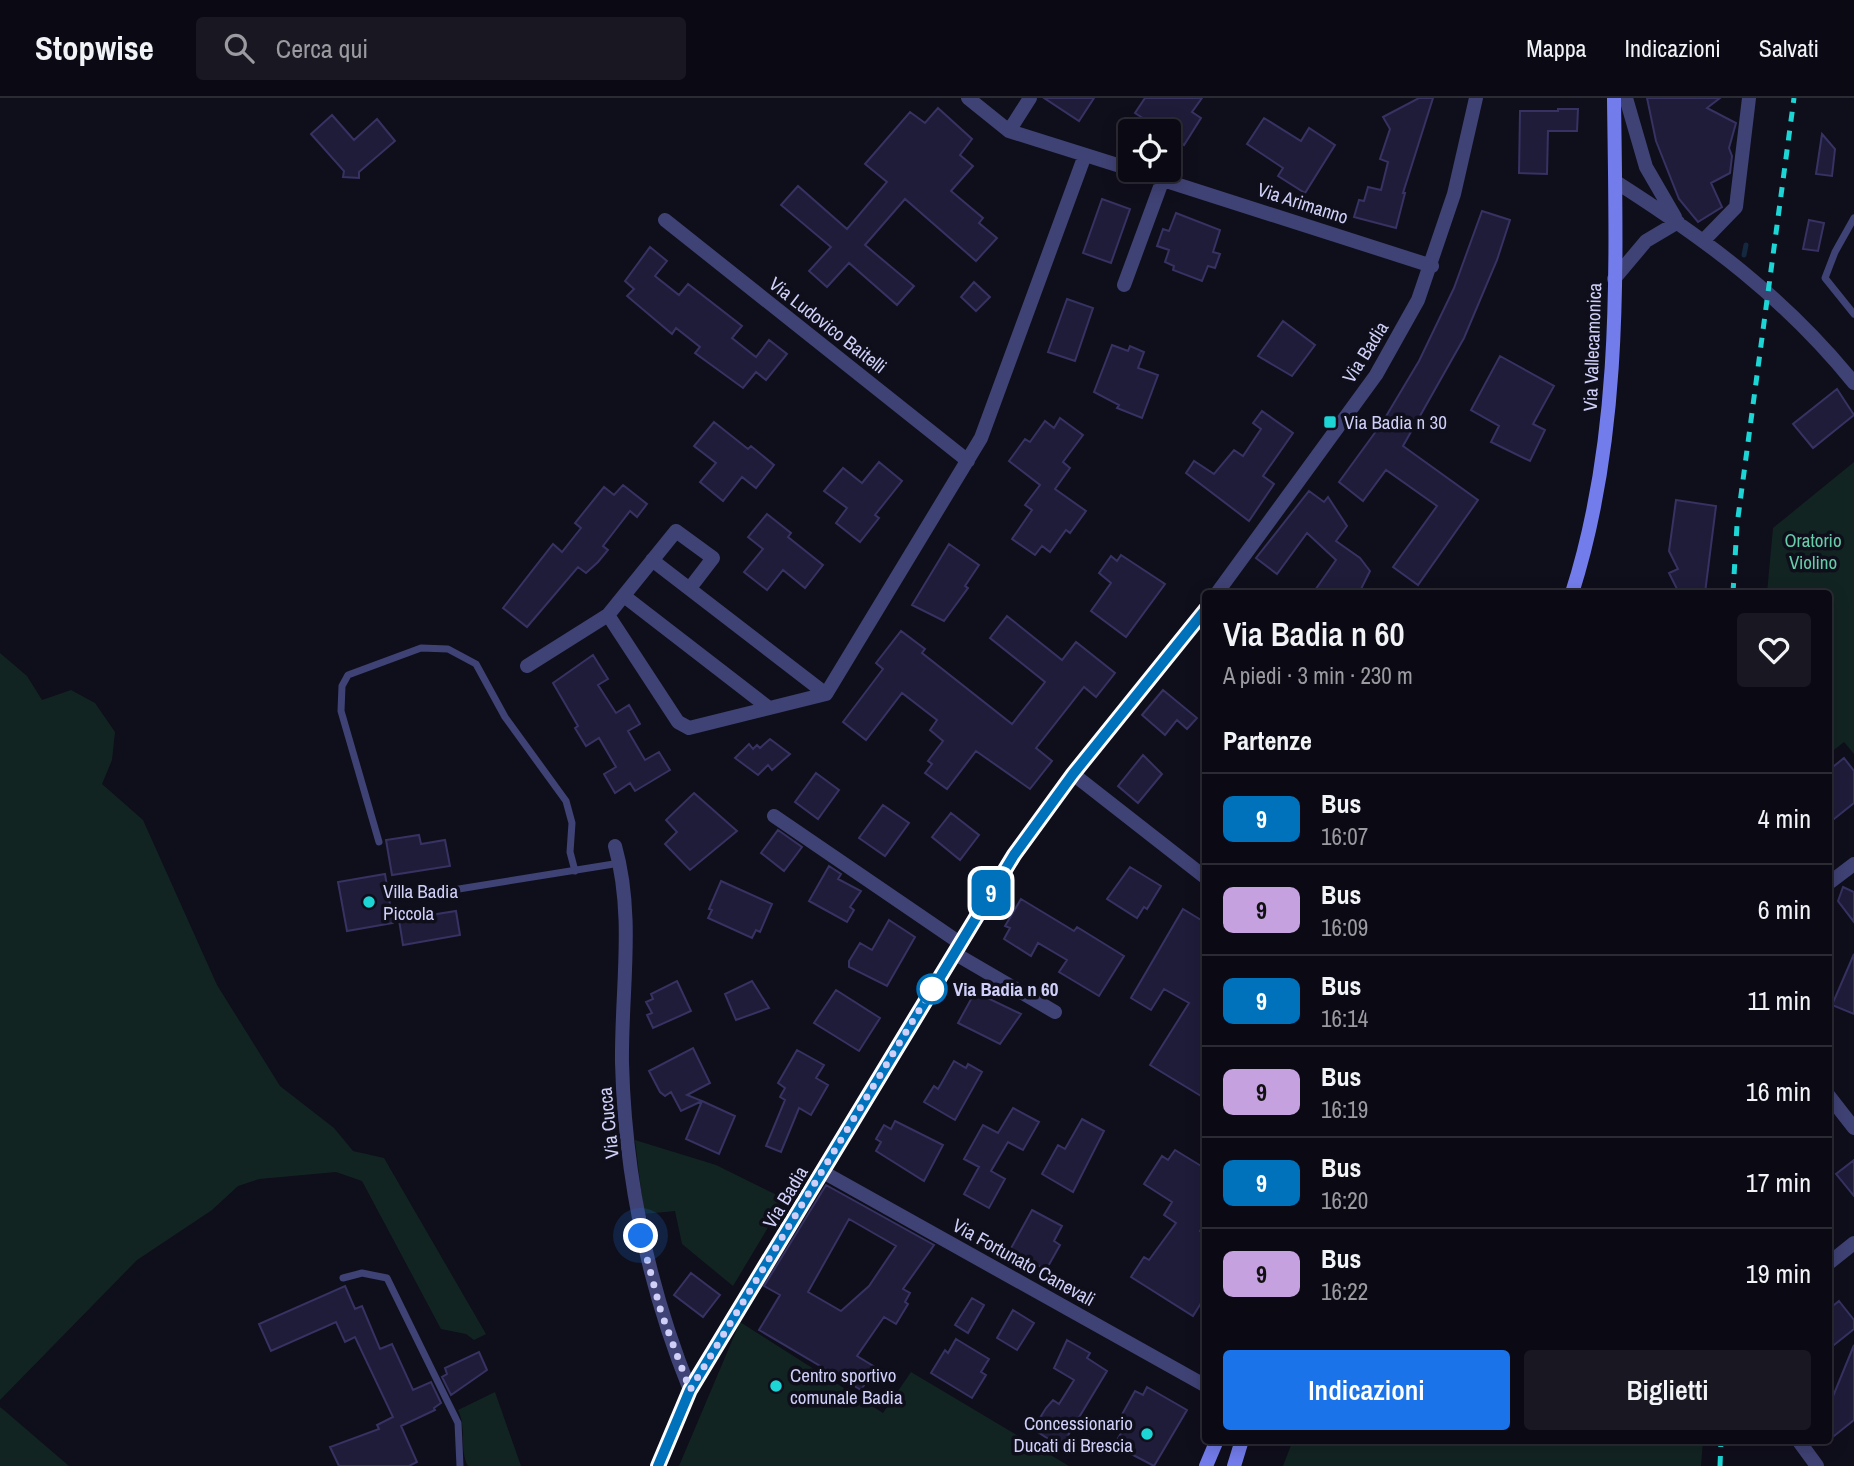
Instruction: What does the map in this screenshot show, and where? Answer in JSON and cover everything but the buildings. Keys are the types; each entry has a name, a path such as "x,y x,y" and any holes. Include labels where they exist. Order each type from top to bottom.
{"main road":[{"name":"Via Vallecamonica","path":"1573,590 1606,445 1614,354 1614,98"},
{"path":"1206,1466 1215,1444"},
{"path":"1234,1466 1241,1444"}],"street":[{"name":"Via Arimanno","path":"968,98 1009,131 1118,165"},
{"path":"1009,131 1030,98"},
{"name":"Via Badia","path":"1219,590 1376,375 1418,300 1432,266 1454,194 1476,98"},
{"path":"1626,98 1646,167 1658,192 1678,222"},
{"path":"1703,241 1736,207 1749,98"},
{"path":"608,615 678,722 689,728 826,694 981,438 1085,155"},
{"path":"1124,285 1162,182"},
{"name":"Via Arimanno","path":"1172,182 1432,266"},
{"path":"1616,182 1678,222 1777,299 1818,338 1854,383"},
{"name":"Via Ludovico Baitelli","path":"665,220 968,461"},
{"path":"1614,279 1646,242 1678,222"},
{"path":"527,666 608,615 676,531 713,558 690,588"},
{"path":"652,560 826,694"},
{"path":"624,596 769,708"},
{"name":"Via Badia","path":"658,1466 690,1390 1014,855 1073,774 1202,618"},
{"path":"1073,774 1202,875"},
{"path":"774,816 957,948 1055,1012"},
{"name":"Via Cucca","path":"615,846 620,863 627,968 622,1060 625,1109 641,1236 661,1312 690,1390"},
{"path":"1832,881 1854,864"},
{"path":"1832,1101 1854,1128"},
{"name":"Via Fortunato Canevali","path":"823,1172 1202,1385"},
{"path":"1832,1261 1854,1243"},
{"path":"1801,1444 1817,1466"}],"lane":[{"path":"1854,218 1835,252 1825,278 1854,314"},
{"path":"379,842 341,711 342,686 348,676 421,648 448,649 476,664 505,717 566,801 572,823 570,852 575,871"},
{"path":"434,893 620,863"},
{"path":"344,1278 362,1273 387,1278 458,1423 460,1466"}],"green space":[{"name":"Oratorio Violino","path":"1854,462 1854,754 1844,742 1832,752 1832,590 1767,590 1773,528"},
{"path":"0,653 27,676 42,700 71,690 95,703 115,732 112,760 102,784 143,820 217,985 280,1086 334,1128 353,1151 384,1158 486,1334 474,1340 466,1334 441,1329 362,1181 336,1172 259,1179 238,1186 212,1210 137,1260 0,1400"},
{"path":"635,1140 716,1165 785,1199 733,1286 682,1244 675,1211 644,1214"},
{"name":"Centro sportivo comunale Badia","path":"740,1322 883,1413 911,1372 1069,1466 679,1466"},
{"path":"495,1392 521,1466 468,1466 458,1410"},
{"path":"0,1407 5,1411 69,1466 0,1466"},
{"path":"1291,1444 1703,1444 1701,1466 1283,1466"}],"waterway":[{"path":"1744,255 1746,245"}],"railway":[{"path":"1733,590 1737,525 1794,98"},
{"path":"1720,1466 1721,1444"}],"bus line":[{"name":"9","path":"658,1466 690,1390 1014,855 1073,774 1202,614"}],"place":[{"name":"Via Badia n 30","path":"1330,422"},
{"name":"Villa Badia Piccola","path":"369,902"},
{"name":"Via Badia n 60","path":"932,989"},
{"name":"Centro sportivo comunale Badia","path":"776,1386"},
{"name":"Concessionario Ducati di Brescia","path":"1147,1434"}],"route":[{"path":"641,1236 661,1312 690,1390 932,989"}]}
